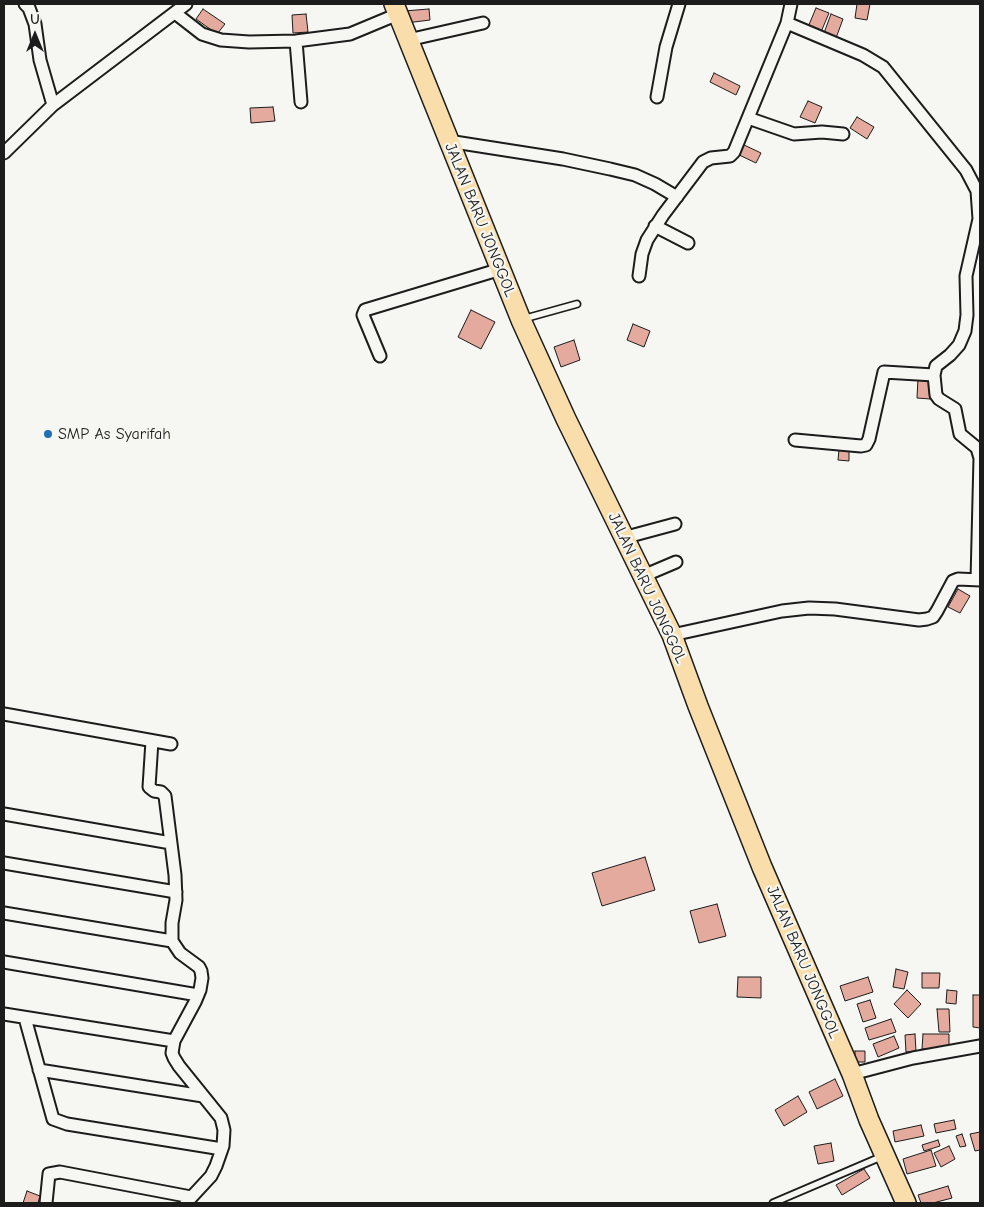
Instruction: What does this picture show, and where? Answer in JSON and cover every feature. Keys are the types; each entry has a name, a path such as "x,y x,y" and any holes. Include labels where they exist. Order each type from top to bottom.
{"main road":[{"name":"JALAN BARU JONGGOL","path":"396,9 521,320 566,419 672,635 701,714 753,843 852,1074 869,1120 906,1203"}],"street":[{"path":"25,4 29,8 35,24 40,60 53,105"},
{"path":"4,153 53,105 186,4"},
{"path":"657,97 666,47 679,4"},
{"path":"639,276 642,254 655,226 703,162 711,158 730,156 734,152 787,24 791,4"},
{"path":"175,13 202,34 222,40 250,42 296,41 350,34 396,9"},
{"path":"408,40 483,23"},
{"path":"672,635 782,611 809,608 835,609 919,620 927,619 933,617 937,611 952,581 958,579 978,580 980,458 977,448 960,434 957,429 955,409 936,395 934,375 936,366 959,345 965,331 967,315 966,276 978,219 976,191 966,170 883,67 855,51 787,24"},
{"path":"296,41 301,102"},
{"path":"748,118 794,134 822,132 843,134"},
{"path":"448,141 563,159 610,169 635,176 677,197"},
{"path":"655,226 688,243"},
{"path":"380,356 363,315 365,310 501,269"},
{"path":"795,440 866,445 884,372 934,375"},
{"path":"624,538 675,524"},
{"path":"643,576 676,562"},
{"path":"4,714 171,744"},
{"path":"46,1203 49,1174 60,1172 189,1200 211,1176 222,1149 223,1124 221,1118 174,1058 174,1041 198,995 202,978 198,967 180,953 172,941 176,892 165,796 161,792 154,791 149,787 152,740"},
{"path":"4,814 171,843"},
{"path":"4,863 176,892"},
{"path":"4,914 172,941"},
{"path":"4,962 198,995"},
{"path":"4,1014 174,1041"},
{"path":"25,1018 51,1116 57,1121 222,1149"},
{"path":"852,1074 913,1058 980,1046"},
{"path":"39,1070 203,1096"}],"lane":[{"path":"521,320 577,304"},
{"path":"773,1203 885,1156"}],"building":[{"path":"857,4 870,4 867,20 855,18"},
{"path":"816,8 829,13 821,32 808,27"},
{"path":"203,9 225,24 217,34 196,19"},
{"path":"429,9 430,20 406,23 404,11"},
{"path":"306,14 308,32 293,33 292,15"},
{"path":"831,14 843,19 836,38 824,33"},
{"path":"714,73 740,86 736,95 710,82"},
{"path":"808,101 822,107 815,123 800,117"},
{"path":"273,107 275,121 251,123 250,108"},
{"path":"857,117 874,127 867,139 850,128"},
{"path":"740,143 761,153 756,163 735,153"},
{"path":"471,310 495,322 481,349 458,337"},
{"path":"633,324 650,331 644,347 627,340"},
{"path":"574,340 580,360 561,367 554,347"},
{"path":"918,378 931,379 930,399 917,398"},
{"path":"839,450 849,451 849,461 838,460"},
{"path":"958,589 970,596 960,613 948,607"},
{"path":"645,857 655,890 602,906 592,873"},
{"path":"717,904 726,936 699,943 690,911"},
{"path":"896,969 908,972 904,989 893,987"},
{"path":"922,973 940,973 939,988 922,988"},
{"path":"738,977 761,977 761,998 737,997"},
{"path":"868,977 873,992 845,1001 840,986"},
{"path":"907,990 921,1004 908,1018 894,1004"},
{"path":"947,990 957,991 956,1004 946,1003"},
{"path":"973,995 980,995 980,1028 973,1027"},
{"path":"870,1000 876,1018 863,1022 857,1004"},
{"path":"937,1009 949,1009 950,1032 939,1032"},
{"path":"891,1019 896,1032 869,1040 865,1028"},
{"path":"915,1034 916,1051 906,1052 905,1035"},
{"path":"923,1034 949,1034 949,1049 922,1049"},
{"path":"894,1036 899,1048 878,1057 873,1044"},
{"path":"855,1051 865,1051 865,1062 855,1062"},
{"path":"835,1079 843,1096 817,1109 809,1092"},
{"path":"798,1096 807,1112 784,1126 775,1110"},
{"path":"954,1120 956,1129 936,1133 934,1124"},
{"path":"921,1125 924,1136 895,1142 893,1131"},
{"path":"980,1132 980,1150 975,1151 970,1134"},
{"path":"962,1134 966,1146 960,1147 956,1136"},
{"path":"938,1140 940,1146 924,1151 922,1145"},
{"path":"831,1143 834,1161 818,1164 814,1146"},
{"path":"949,1146 955,1159 941,1167 934,1153"},
{"path":"931,1150 936,1166 907,1174 903,1159"},
{"path":"864,1169 870,1178 842,1195 836,1185"},
{"path":"948,1186 952,1198 933,1203 921,1203 918,1195"},
{"path":"27,1191 40,1196 38,1203 23,1203"}],"place":[{"name":"SMP As Syarifah","path":"48,434"}]}
